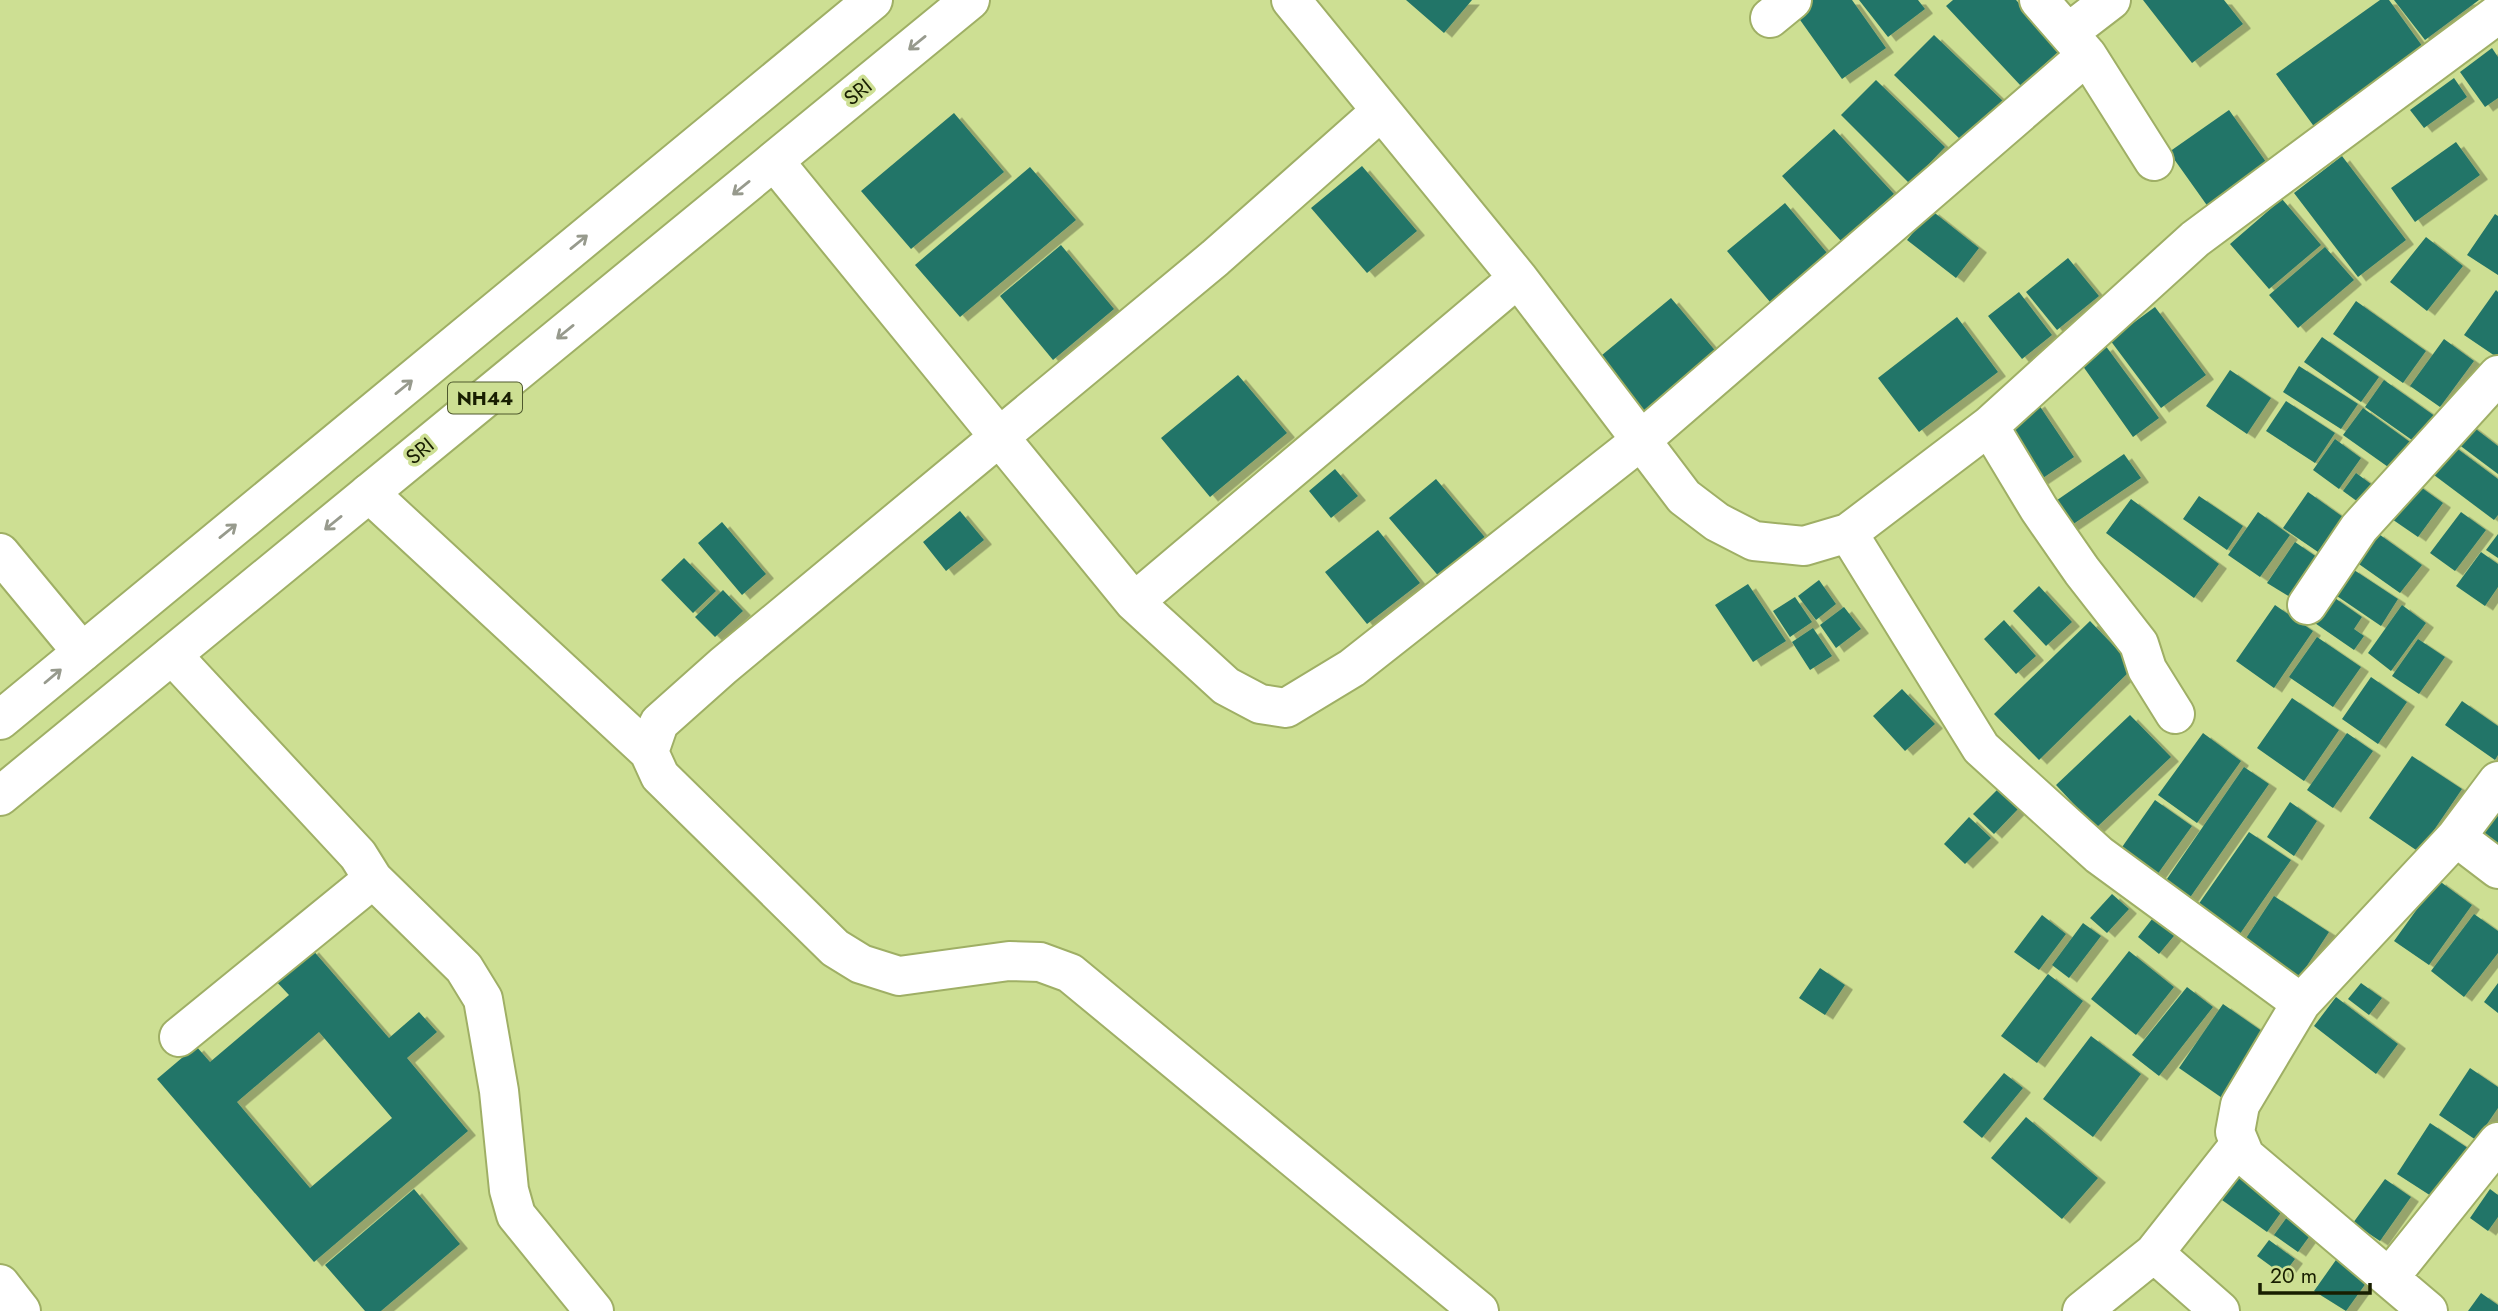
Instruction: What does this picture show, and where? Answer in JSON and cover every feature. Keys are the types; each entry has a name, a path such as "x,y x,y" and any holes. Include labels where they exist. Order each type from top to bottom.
{"main road":[{"name":"NH44","path":"0,720 873,0"},
{"name":"SRI","path":"0,796 970,0"},
{"path":"1292,0 1518,278 1639,442 1684,497 1717,522 1754,541 1804,546 1848,533 1989,426 2195,239 2498,14"},
{"path":"2039,0 2077,44 2154,161"},
{"path":"774,161 1135,602 1226,686 1260,704 1286,708 1352,668 1639,442 2077,44 2111,0"},
{"path":"649,752 659,723 1215,258 1381,111"},
{"path":"1135,602 1518,278"},
{"path":"2307,606 2359,528 2498,376"},
{"path":"1989,426 2046,519 2140,644 2147,669 2175,714"},
{"path":"369,493 649,752 660,776 835,948 861,964 899,976 1009,961 1040,962 1070,973 1479,1311"},
{"path":"1848,533 1981,748 2099,855 2301,1003"},
{"path":"0,553 82,652"},
{"path":"172,655 358,855 373,879 464,968 483,999 499,1091 509,1190 516,1215 594,1311"},
{"path":"2428,1311 2245,1157 2235,1132 2240,1105 2301,1003 2456,837 2498,781"},
{"path":"2456,837 2498,869"},
{"path":"179,1037 373,879"},
{"path":"2389,1278 2498,1142"},
{"path":"2082,1311 2154,1253 2240,1144"},
{"path":"2154,1253 2220,1311"},
{"path":"0,1284 21,1311"}],"building":[{"path":"1406,0 1472,0 1444,33"},
{"path":"1807,0 1852,0 1886,48 1842,79 1793,10"},
{"path":"1859,0 1918,0 1925,9 1888,37"},
{"path":"1953,0 2016,0 2061,49 2021,86 1946,6"},
{"path":"2143,0 2224,0 2243,24 2192,63"},
{"path":"2380,0 2389,0 2428,54 2318,132 2276,74"},
{"path":"2394,0 2479,0 2425,40"},
{"path":"1934,35 2004,102 1964,143 1894,75"},
{"path":"2492,48 2498,57 2498,98 2485,107 2460,72"},
{"path":"2454,78 2467,97 2424,128 2410,110"},
{"path":"1876,80 1945,147 1910,184 1841,115"},
{"path":"2229,110 2271,169 2211,211 2169,152"},
{"path":"954,113 1004,172 911,249 861,191"},
{"path":"1834,129 1894,194 1841,241 1782,176"},
{"path":"2456,142 2480,175 2415,222 2391,188"},
{"path":"2342,156 2406,240 2358,277 2294,193"},
{"path":"1362,166 1417,231 1367,273 1311,208"},
{"path":"1030,167 1076,220 960,317 915,265"},
{"path":"2282,199 2321,245 2269,289 2230,244"},
{"path":"1785,203 1827,253 1770,302 1727,251"},
{"path":"1931,210 1979,248 1956,278 1907,240"},
{"path":"2495,214 2498,216 2498,275 2467,255"},
{"path":"2426,237 2463,266 2427,311 2390,282"},
{"path":"1061,245 1114,309 1053,360 1000,296"},
{"path":"2325,247 2354,280 2298,328 2269,295"},
{"path":"2068,258 2099,296 2057,330 2026,292"},
{"path":"2496,290 2498,292 2498,358 2464,335"},
{"path":"2019,292 2052,335 2022,359 1988,316"},
{"path":"1671,298 1723,360 1648,422 1596,360"},
{"path":"2356,301 2426,351 2403,383 2333,334"},
{"path":"2155,307 2206,375 2161,408 2110,340"},
{"path":"1957,317 1998,372 1919,432 1878,378"},
{"path":"2322,337 2379,377 2361,402 2304,362"},
{"path":"2444,339 2474,361 2440,407 2410,386"},
{"path":"2105,345 2159,418 2133,437 2080,362"},
{"path":"2299,366 2358,404 2341,429 2283,392"},
{"path":"2230,370 2271,398 2247,434 2206,406"},
{"path":"1238,375 1287,433 1210,497 1161,438"},
{"path":"2384,380 2439,419 2419,445 2365,407"},
{"path":"2286,401 2335,433 2315,463 2266,431"},
{"path":"2037,402 2074,457 2037,482 2000,427"},
{"path":"2363,408 2417,447 2398,474 2343,435"},
{"path":"2468,423 2498,446 2498,474 2454,441"},
{"path":"2335,439 2361,458 2339,489 2313,470"},
{"path":"2447,441 2498,479 2498,515 2494,520 2426,469"},
{"path":"2124,454 2141,478 2063,531 2047,507"},
{"path":"1335,469 1358,496 1331,518 1309,491"},
{"path":"2356,473 2382,492 2369,510 2343,491"},
{"path":"1436,479 1493,547 1447,586 1389,518"},
{"path":"2411,480 2443,503 2418,537 2386,515"},
{"path":"2308,492 2343,517 2318,552 2283,528"},
{"path":"2199,496 2243,526 2227,550 2183,519"},
{"path":"2131,499 2219,564 2194,598 2106,533"},
{"path":"960,511 984,540 946,571 923,542"},
{"path":"2258,512 2290,535 2260,577 2228,555"},
{"path":"2461,512 2486,530 2455,571 2430,553"},
{"path":"722,522 766,574 742,595 698,543"},
{"path":"1378,530 1420,583 1367,624 1325,572"},
{"path":"2376,532 2422,565 2400,593 2356,562"},
{"path":"2498,534 2498,558 2486,550"},
{"path":"2295,542 2327,564 2300,603 2267,583"},
{"path":"2481,552 2498,564 2498,587 2485,606 2456,586"},
{"path":"684,558 716,591 693,613 661,580"},
{"path":"2351,568 2398,599 2381,626 2334,594"},
{"path":"1819,580 1836,604 1816,620 1798,596"},
{"path":"1748,584 1786,641 1753,662 1715,605"},
{"path":"2039,586 2072,622 2046,646 2013,611"},
{"path":"723,590 743,611 715,637 695,617"},
{"path":"2332,596 2362,617 2354,629 2364,636 2354,650 2309,619"},
{"path":"1795,597 1812,622 1790,637 1773,611"},
{"path":"2275,605 2313,631 2274,688 2236,661"},
{"path":"2402,605 2426,623 2391,671 2368,653"},
{"path":"1844,607 1861,629 1836,648 1820,625"},
{"path":"2004,620 2036,656 2016,674 1984,639"},
{"path":"2090,621 2134,667 2039,760 1994,714"},
{"path":"1813,628 1832,656 1810,670 1792,642"},
{"path":"2317,637 2361,667 2333,707 2289,677"},
{"path":"2418,639 2445,657 2419,694 2392,676"},
{"path":"2371,677 2407,702 2378,744 2342,719"},
{"path":"1902,689 1935,724 1905,751 1873,716"},
{"path":"2292,698 2339,730 2304,781 2257,748"},
{"path":"2462,701 2498,726 2498,755 2495,760 2445,725"},
{"path":"2130,715 2171,757 2096,828 2056,785"},
{"path":"2203,733 2241,761 2197,823 2158,795"},
{"path":"2347,733 2373,751 2333,808 2307,790"},
{"path":"2412,756 2462,789 2419,852 2369,818"},
{"path":"2244,767 2269,784 2182,909 2158,892"},
{"path":"1999,788 2019,808 1994,834 1973,814"},
{"path":"2155,800 2192,826 2149,886 2113,860"},
{"path":"2498,800 2498,848 2474,831"},
{"path":"2290,802 2317,821 2294,856 2267,837"},
{"path":"1969,817 1991,838 1965,864 1944,844"},
{"path":"2249,832 2291,860 2233,944 2191,915"},
{"path":"2438,880 2472,905 2429,965 2394,941"},
{"path":"2112,894 2129,909 2107,933 2090,918"},
{"path":"2274,896 2329,932 2297,981 2241,946"},
{"path":"2156,914 2178,931 2159,954 2138,937"},
{"path":"2474,914 2498,931 2498,953 2464,997 2431,971"},
{"path":"2042,915 2066,934 2039,970 2014,952"},
{"path":"2083,923 2101,936 2069,978 2052,965"},
{"path":"311,948 389,1038 419,1012 437,1032 407,1058 468,1131 314,1262 157,1079 196,1046 210,1062 289,995 274,979","holes":["319,1032 392,1118 310,1188 237,1102"]},
{"path":"2129,951 2174,987 2136,1035 2091,999"},
{"path":"1820,968 1845,985 1825,1015 1799,998"},
{"path":"2048,974 2083,1001 2037,1063 2001,1036"},
{"path":"2361,983 2382,998 2369,1015 2348,999"},
{"path":"2498,983 2498,1013 2484,1002"},
{"path":"2187,987 2213,1007 2159,1076 2132,1055"},
{"path":"2336,997 2398,1044 2376,1074 2314,1026"},
{"path":"2223,1004 2269,1036 2225,1100 2179,1068"},
{"path":"2091,1036 2141,1074 2093,1137 2043,1099"},
{"path":"2470,1068 2498,1087 2498,1108 2476,1140 2439,1115"},
{"path":"2004,1073 2023,1088 1982,1138 1963,1122"},
{"path":"2026,1117 2098,1178 2062,1219 1991,1158"},
{"path":"2430,1123 2474,1152 2442,1203 2397,1174"},
{"path":"2242,1172 2287,1204 2267,1232 2222,1200"},
{"path":"2385,1179 2411,1197 2380,1241 2353,1223"},
{"path":"414,1189 460,1244 381,1311 365,1311 325,1265"},
{"path":"2490,1189 2498,1195 2498,1217 2488,1231 2470,1218"},
{"path":"2295,1206 2319,1223 2298,1252 2274,1235"},
{"path":"2269,1240 2295,1259 2283,1275 2257,1256"},
{"path":"2343,1250 2374,1272 2346,1311 2314,1291"},
{"path":"2481,1293 2498,1305 2498,1311 2468,1311"}]}
